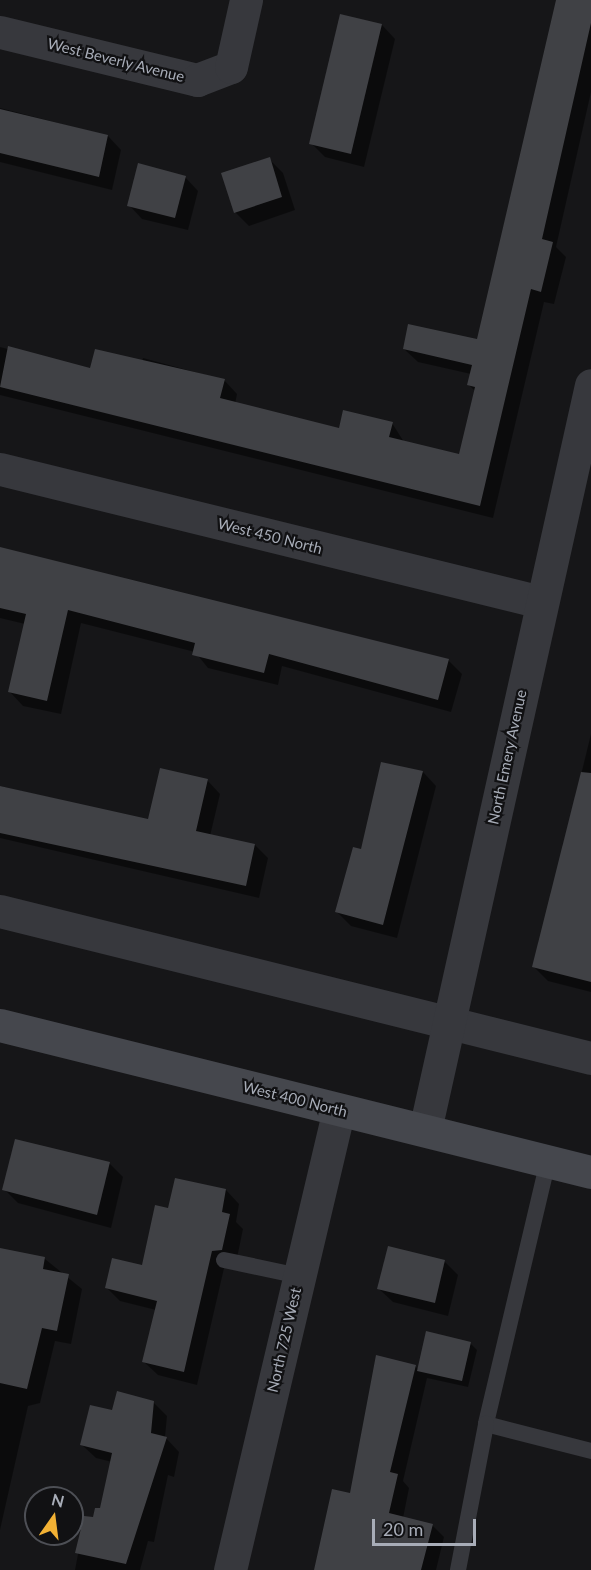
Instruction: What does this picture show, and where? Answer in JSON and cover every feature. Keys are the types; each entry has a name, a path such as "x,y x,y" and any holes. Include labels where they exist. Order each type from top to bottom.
{"main road":[{"name":"West 400 North","path":"0,1025 591,1172"}],"street":[{"name":"West Beverly Avenue","path":"0,32 197,80 231,67 246,0"},
{"name":"North Emery Avenue","path":"425,1130 591,385"},
{"name":"West 450 North","path":"0,469 541,602"},
{"path":"0,911 591,1058"},
{"name":"North 725 West","path":"230,1570 339,1110"}],"lane":[{"path":"458,1570 486,1424 548,1161"},
{"path":"224,1260 299,1276"},
{"path":"486,1424 591,1451"}],"building":[{"path":"556,0 591,0 591,23 542,239 553,242 541,292 531,289 480,506 0,387 8,346 90,368 95,349 225,379 220,398 339,428 343,410 393,422 389,437 459,454 475,387 467,385 472,365 403,349 408,324 477,339"},
{"path":"340,14 382,24 351,154 309,144"},
{"path":"0,109 108,135 99,177 0,153"},
{"path":"270,157 282,197 234,213 221,173"},
{"path":"138,163 186,176 175,218 127,206"},
{"path":"0,547 449,659 438,700 269,654 264,673 192,655 195,643 68,610 47,701 8,692 26,614 0,608"},
{"path":"381,762 423,771 383,925 335,912 353,847 361,849"},
{"path":"160,768 208,779 196,831 255,844 246,886 0,833 0,786 148,819"},
{"path":"581,772 591,773 591,982 532,967"},
{"path":"15,1139 110,1162 97,1215 2,1190"},
{"path":"175,1178 226,1189 222,1212 230,1214 222,1250 212,1251 184,1372 142,1362 157,1301 105,1288 112,1258 142,1265 155,1205 168,1208"},
{"path":"388,1246 445,1260 435,1303 377,1289"},
{"path":"0,1248 45,1257 43,1269 69,1274 57,1331 42,1328 27,1389 0,1383"},
{"path":"426,1331 471,1342 462,1381 417,1371"},
{"path":"376,1355 416,1365 390,1472 398,1474 389,1513 433,1524 421,1570 314,1570 332,1489 350,1493"},
{"path":"117,1391 154,1401 151,1433 167,1437 126,1564 75,1553 77,1546 84,1546 84,1516 93,1517 95,1508 100,1508 112,1453 80,1445 90,1405 112,1410"}]}
